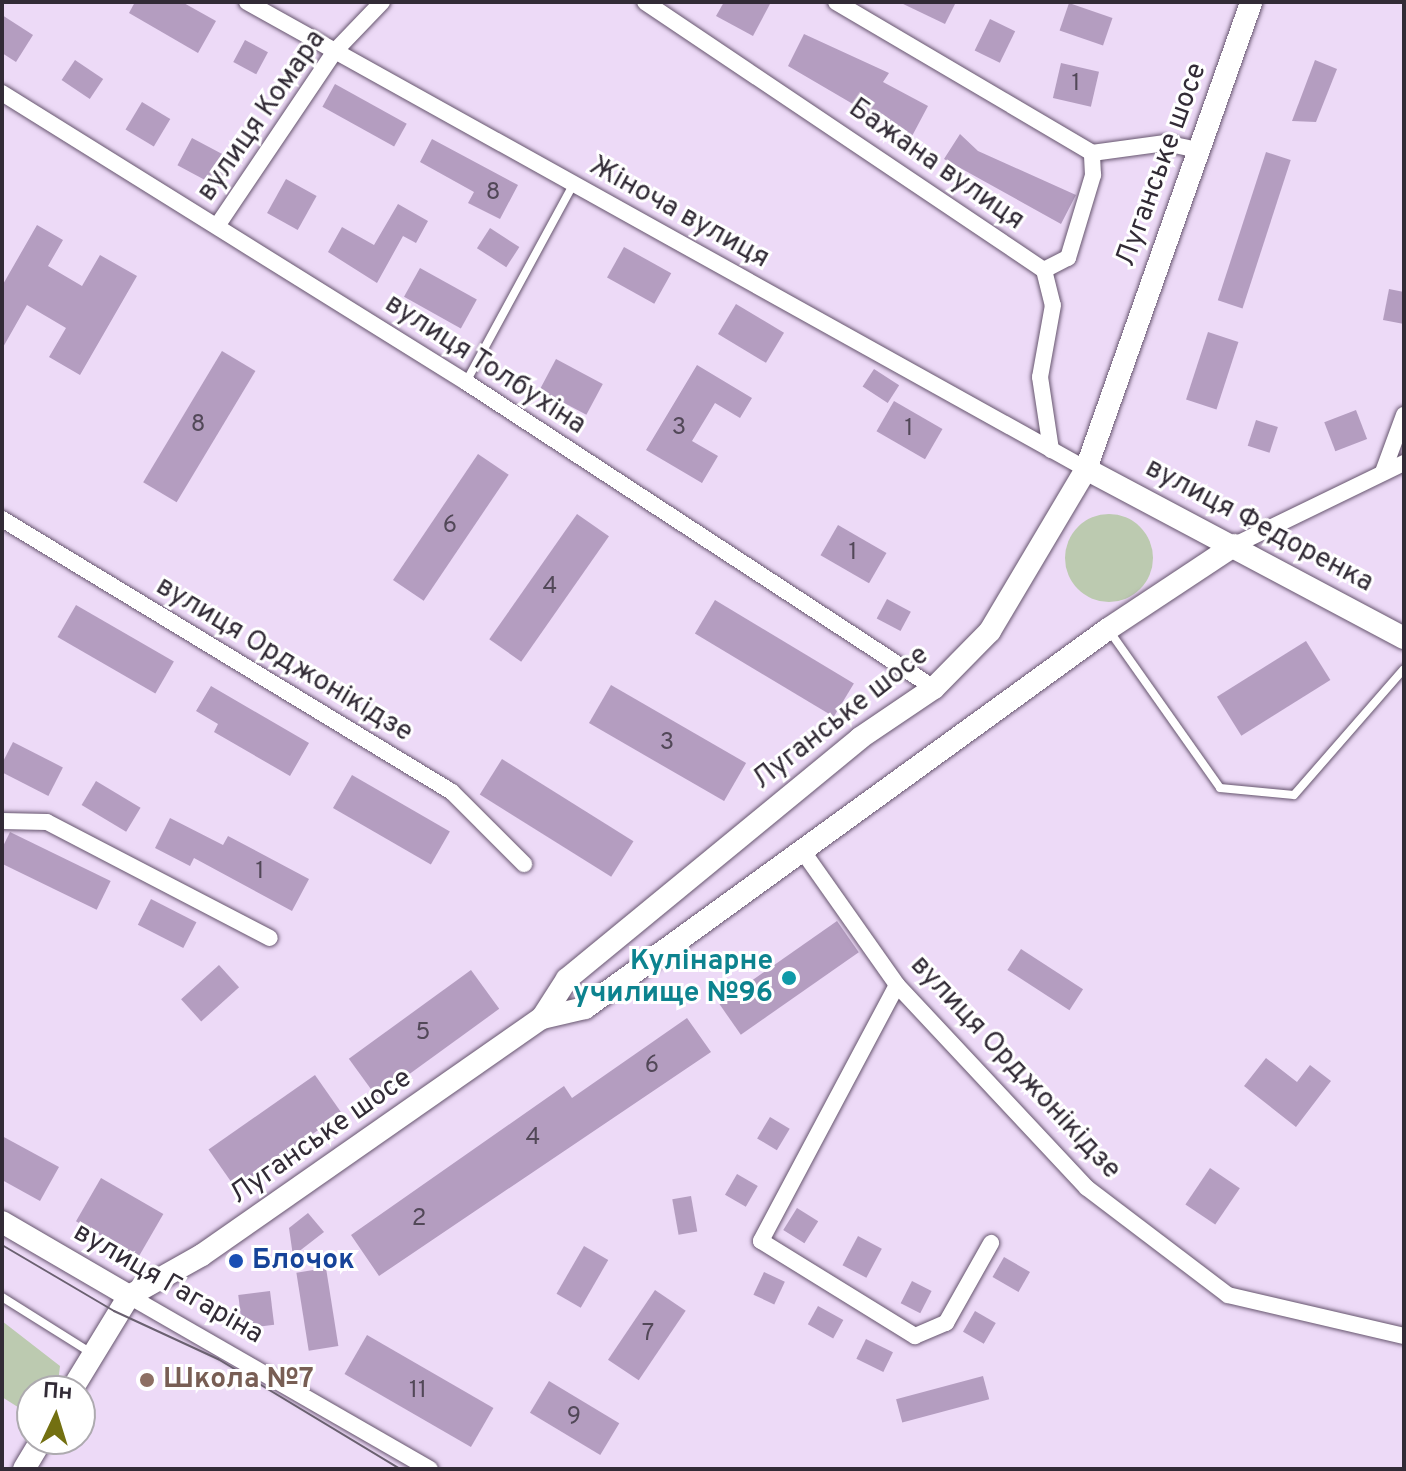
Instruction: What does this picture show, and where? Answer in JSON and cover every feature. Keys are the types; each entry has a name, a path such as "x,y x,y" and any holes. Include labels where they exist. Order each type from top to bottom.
{"main road":[{"name":"Луганське шосе","path":"542,1018 567,979 860,738 934,688 990,631 1086,469 1251,2"},
{"name":"вулиця Федоренка","path":"1086,469 1235,545 1404,638"},
{"name":"Луганське шосе","path":"129,1296 202,1255 542,1018 585,1008 804,853 1108,629 1235,545"},
{"name":"вулиця Гагаріна","path":"2,1222 129,1296"},
{"path":"81,1375 129,1296"}],"street":[{"name":"Жіноча вулиця","path":"247,2 1086,469"},
{"name":"вулиця Комара","path":"217,226 335,51 382,2"},
{"name":"Бажана вулиця","path":"645,2 1044,270"},
{"path":"836,2 1092,153 1165,143 1199,150"},
{"name":"вулиця Толбухіна","path":"2,93 466,382 934,688"},
{"path":"1051,450 1040,377 1053,305 1044,270 1068,258 1093,175 1092,153"},
{"path":"1383,472 1404,415"},
{"path":"1235,545 1404,463"},
{"name":"вулиця Орджонікідзе","path":"2,519 452,792 524,864"},
{"path":"2,821 47,822 270,938"},
{"name":"вулиця Орджонікідзе","path":"804,853 897,985 1087,1188 1228,1295 1404,1336"},
{"path":"897,985 761,1241 915,1336 946,1323 991,1243"},
{"name":"вулиця Гагаріна","path":"129,1296 430,1469"}],"lane":[{"path":"466,382 573,185"},
{"path":"1108,629 1220,788 1294,795 1404,669"},
{"path":"2,1297 93,1354"}],"green space":[{"path":"1109,514 1126,517 1140,527 1150,541 1153,558 1150,575 1140,589 1126,599 1109,602 1092,599 1078,589 1068,575 1065,558 1068,541 1078,527 1092,517"},
{"path":"2,1321 60,1366 59,1375 16,1375 16,1406 2,1397"}],"building":[{"path":"135,2 182,2 216,21 198,53 129,13"},
{"path":"724,2 771,2 753,36 716,16"},
{"path":"899,2 956,2 945,24"},
{"path":"1069,3 1112,18 1103,45 1060,30"},
{"path":"2,15 33,35 16,62 2,53"},
{"path":"990,19 1015,31 1000,63 975,50"},
{"path":"804,34 889,73 883,82 928,106 911,138 788,66"},
{"path":"245,40 268,52 256,74 233,62"},
{"path":"75,60 103,79 90,99 62,80"},
{"path":"1315,60 1337,69 1316,122 1292,121"},
{"path":"1061,63 1099,72 1091,107 1053,98"},
{"path":"335,84 407,124 394,146 322,107"},
{"path":"142,102 170,119 154,146 126,129"},
{"path":"960,134 978,151 1076,195 1061,224 944,159"},
{"path":"192,138 233,160 219,187 177,165"},
{"path":"432,139 518,185 500,219 468,203 474,192 420,162"},
{"path":"1266,152 1291,160 1243,308 1218,300"},
{"path":"286,179 317,196 298,230 267,213"},
{"path":"398,204 428,221 416,243 403,236 377,283 328,252 342,227 374,245"},
{"path":"37,225 63,240 48,266 82,286 100,255 137,276 80,375 49,357 66,328 27,305 2,349 2,286"},
{"path":"490,228 519,247 506,267 477,248"},
{"path":"624,247 671,273 654,304 607,278"},
{"path":"420,268 477,300 461,328 404,297"},
{"path":"1389,289 1404,292 1404,324 1383,320"},
{"path":"736,304 784,333 766,363 718,334"},
{"path":"1208,332 1238,342 1216,409 1186,400"},
{"path":"222,351 255,371 177,502 143,482"},
{"path":"556,359 603,384 586,415 540,390"},
{"path":"697,365 752,398 740,418 715,403 692,441 718,456 702,483 646,450"},
{"path":"874,369 899,385 888,403 863,387"},
{"path":"894,401 942,429 925,459 876,431"},
{"path":"1356,410 1367,439 1335,451 1324,422"},
{"path":"1256,420 1278,427 1270,453 1248,446"},
{"path":"478,454 509,475 424,601 393,580"},
{"path":"577,514 609,536 521,662 489,639"},
{"path":"838,525 886,553 869,583 820,555"},
{"path":"887,599 911,612 901,631 877,618"},
{"path":"715,600 854,683 834,717 695,633"},
{"path":"76,605 174,662 155,694 58,637"},
{"path":"1306,641 1330,680 1241,736 1217,697"},
{"path":"611,685 746,763 724,801 589,723"},
{"path":"211,686 309,743 290,776 214,732 218,724 196,711"},
{"path":"13,742 63,767 48,796 2,772 2,764"},
{"path":"502,759 633,841 611,877 480,795"},
{"path":"352,775 450,832 431,864 333,808"},
{"path":"96,781 141,808 126,832 82,805"},
{"path":"170,818 223,845 228,836 309,879 292,911 194,858 190,866 155,848"},
{"path":"10,832 111,881 97,910 2,864 2,848"},
{"path":"151,899 196,922 183,948 138,925"},
{"name":"Кулінарне училище №96","path":"837,921 859,952 741,1035 719,1004"},
{"path":"1021,949 1083,989 1069,1010 1007,970"},
{"path":"219,965 239,987 201,1021 181,999"},
{"path":"471,970 499,1009 377,1098 349,1059"},
{"path":"687,1018 711,1052 379,1276 351,1235 564,1086 572,1098"},
{"path":"1266,1058 1297,1082 1310,1065 1331,1081 1296,1127 1244,1086"},
{"path":"315,1075 342,1114 235,1188 209,1150"},
{"path":"770,1117 790,1129 777,1150 757,1138"},
{"path":"2,1136 59,1167 40,1201 2,1180"},
{"path":"1210,1168 1240,1188 1215,1225 1185,1204"},
{"path":"737,1174 758,1186 746,1207 725,1195"},
{"path":"101,1178 163,1214 138,1257 76,1221"},
{"path":"691,1196 697,1231 679,1235 672,1199"},
{"path":"797,1208 818,1221 804,1243 783,1230"},
{"path":"308,1213 324,1232 293,1256 289,1228"},
{"path":"858,1236 882,1249 866,1278 843,1265"},
{"path":"584,1246 608,1260 581,1308 556,1294"},
{"path":"1004,1257 1030,1272 1018,1292 992,1277"},
{"path":"326,1268 338,1346 309,1351 296,1273"},
{"path":"764,1272 785,1282 774,1304 753,1295"},
{"path":"912,1281 932,1291 920,1313 901,1303"},
{"path":"655,1290 686,1311 639,1380 608,1360"},
{"path":"270,1291 274,1325 242,1329 238,1295"},
{"path":"818,1306 843,1320 833,1338 808,1324"},
{"path":"975,1311 996,1323 984,1344 963,1332"},
{"path":"367,1335 493,1408 471,1447 344,1374"},
{"path":"866,1339 893,1352 883,1372 856,1359"},
{"path":"983,1376 989,1399 902,1422 896,1399"},
{"path":"549,1381 619,1423 600,1455 530,1413"}],"tram line":[{"path":"2,1245 114,1311 218,1359 400,1469"}],"place":[{"name":"Кулінарне училище №96","path":"789,978"},
{"name":"Блочок","path":"236,1261"},
{"name":"Школа №7","path":"147,1380"}]}
